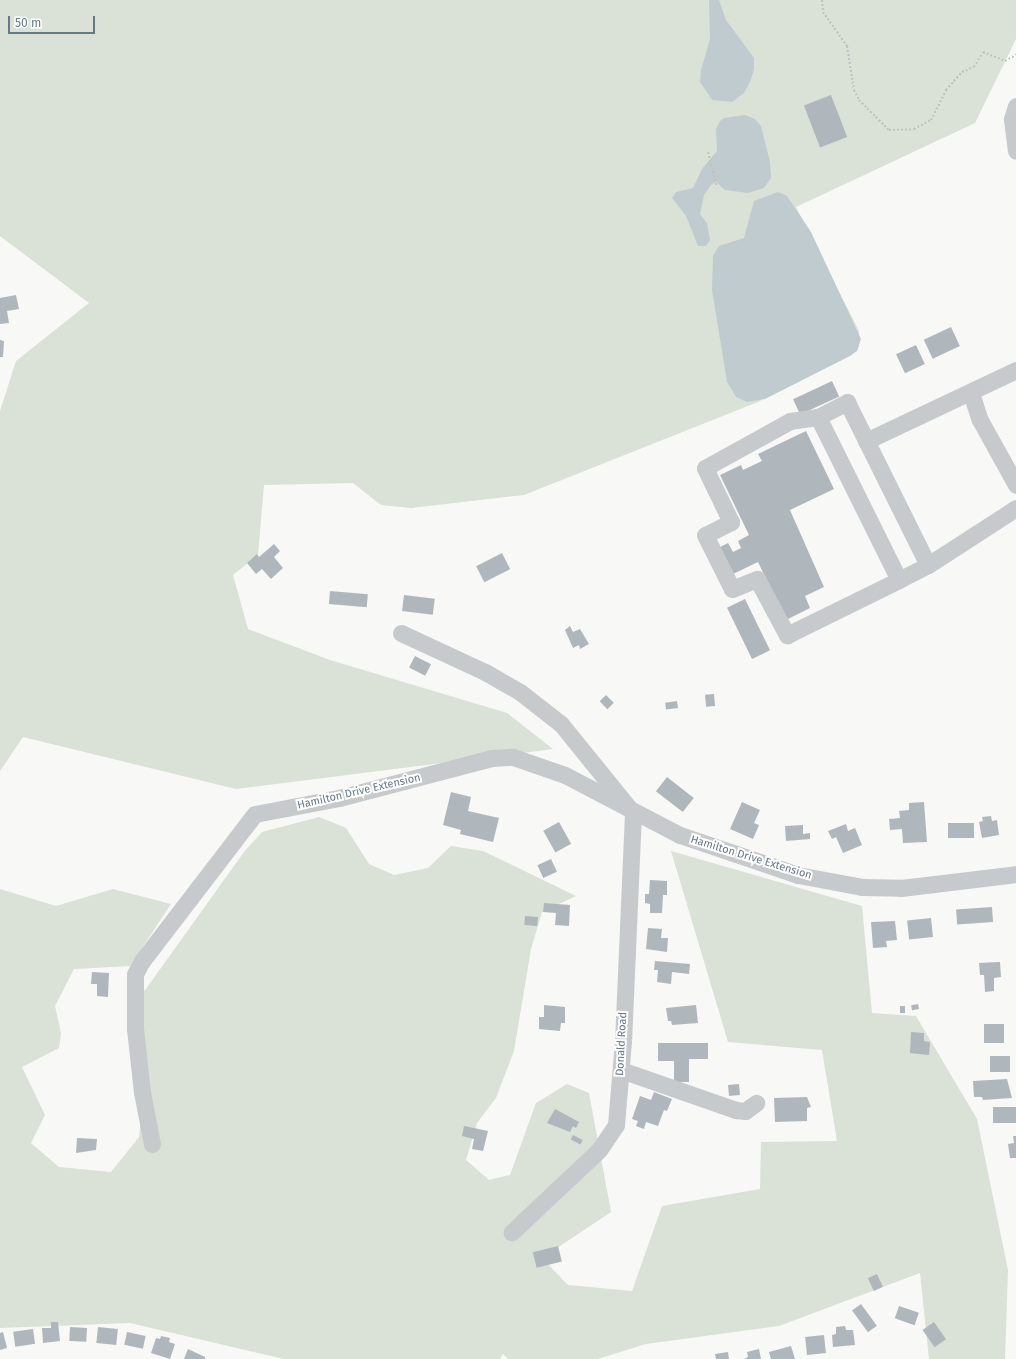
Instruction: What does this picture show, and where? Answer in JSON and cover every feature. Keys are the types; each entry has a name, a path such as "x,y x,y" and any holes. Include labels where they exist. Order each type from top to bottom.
{"street":[{"path":"1016,106 1012,119 1016,152"},
{"path":"866,442 971,393 1016,370"},
{"path":"971,393 980,420 1016,485"},
{"path":"928,565 847,402 818,417 790,421 705,468 731,522 705,535 732,590 757,579 787,635 928,565 1016,508"},
{"path":"818,417 899,580"},
{"name":"Hamilton Drive Extension","path":"401,632 485,672 520,692 561,724 633,813"},
{"name":"Hamilton Drive Extension","path":"152,1144 134,1029 136,974 142,961 256,814 338,798 491,758 513,757 565,775 633,813 680,835 798,875 862,887 902,888 1016,874"},
{"name":"Donald Road","path":"512,1232 598,1150 616,1125 621,1070 633,813"},
{"path":"621,1070 736,1110 745,1111 756,1103"}],"path":[{"path":"822,0 823,12 847,46 854,90 859,100 889,130 896,132 914,129 931,120 949,87 962,72 974,67 983,52 1005,61 1016,55"},
{"path":"708,152 717,187"}],"shaded area":[{"path":"0,0 1016,0 1016,39 975,123 796,207 859,331 859,347 758,402 524,495 411,508 381,505 353,483 264,485 258,555 233,575 248,629 330,660 507,713 553,749 236,789 23,737 0,771 0,411 16,361 89,303 0,236"},
{"path":"709,0 719,0 726,20 754,58 754,69 750,82 744,93 732,102 712,100 700,82 701,70 710,39"},
{"path":"745,115 755,119 761,126 770,162 771,178 764,188 748,193 725,190 716,182 711,185 704,195 700,214 707,223 710,240 706,246 698,246 686,216 672,198 676,192 693,188 702,169 717,151 716,129 720,121 724,118"},
{"path":"778,192 787,196 811,232 861,339 857,351 850,356 765,399 747,402 736,397 727,382 712,290 713,256 719,246 744,238 754,201"},
{"path":"319,817 346,828 369,864 394,875 428,868 451,846 483,851 576,896 542,912 531,949 514,1051 496,1098 477,1123 466,1160 489,1180 510,1175 536,1103 567,1084 589,1093 611,1212 542,1258 568,1285 632,1291 662,1206 760,1189 761,1142 837,1141 822,1050 728,1042 671,851 862,906 872,1013 916,1016 977,1119 1008,1270 1005,1359 929,1359 920,1273 779,1326 646,1344 598,1359 508,1359 503,1354 500,1359 284,1359 130,1323 0,1328 0,889 56,906 113,889 171,904 130,966 74,969 55,1006 61,1033 59,1048 22,1067 45,1115 31,1143 59,1167 111,1172 139,1137 147,1064 138,1000 244,852 262,832"}],"building":[{"path":"831,95 847,137 820,147 804,105"},
{"path":"16,295 19,309 7,311 9,323 0,324 0,298"},
{"path":"951,327 960,346 933,359 924,340"},
{"path":"0,340 4,341 3,357 0,357"},
{"path":"916,345 925,364 905,373 896,354"},
{"path":"832,381 839,396 800,415 793,399"},
{"path":"806,431 834,489 790,510 824,587 805,596 810,608 786,620 758,562 733,574 720,547 728,543 733,552 741,548 738,541 749,535 720,475 741,465 743,470 762,461 758,454"},
{"path":"274,544 280,551 274,557 283,568 271,579 262,569 256,574 247,563 257,554 259,557"},
{"path":"502,553 510,569 484,582 476,566"},
{"path":"330,591 368,594 367,607 329,604"},
{"path":"404,595 435,599 433,615 402,611"},
{"path":"745,599 770,650 752,659 727,608"},
{"path":"570,626 573,632 580,629 589,644 580,649 579,645 573,648 565,630"},
{"path":"415,656 431,664 425,676 409,668"},
{"path":"714,694 715,706 706,707 705,695"},
{"path":"606,695 614,703 607,709 600,701"},
{"path":"677,701 678,708 666,710 665,703"},
{"path":"667,777 694,798 683,812 656,791"},
{"path":"451,792 471,797 468,811 499,818 493,842 460,834 461,830 443,825"},
{"path":"742,802 760,810 754,823 759,825 753,839 730,829"},
{"path":"924,802 927,842 903,843 902,829 890,830 889,819 900,818 899,811 909,810 909,803"},
{"path":"991,816 992,821 997,820 999,835 982,838 979,822 983,821 982,817"},
{"path":"559,822 571,844 555,853 543,831"},
{"path":"948,823 974,823 974,838 948,838"},
{"path":"846,824 848,831 855,828 862,845 843,853 836,837 832,839 828,831"},
{"path":"803,825 803,834 810,833 810,839 786,841 785,826"},
{"path":"551,859 557,872 543,878 537,865"},
{"path":"650,880 667,881 667,895 663,895 662,913 650,913 650,904 645,903 645,894 649,894"},
{"path":"544,903 570,905 569,926 555,925 556,913 543,912"},
{"path":"992,907 993,922 957,924 956,910"},
{"path":"525,916 538,917 537,926 524,925"},
{"path":"931,918 933,937 909,939 907,921"},
{"path":"895,921 897,940 886,941 887,947 873,948 871,922"},
{"path":"648,928 662,929 661,938 668,938 667,952 646,949"},
{"path":"655,961 690,964 689,974 672,972 671,984 657,982 658,970 654,970"},
{"path":"1000,962 1001,977 994,978 994,991 985,992 984,975 980,975 979,963"},
{"path":"92,972 109,973 108,997 97,996 97,984 91,984"},
{"path":"918,1004 919,1009 912,1010 911,1005"},
{"path":"544,1005 565,1007 565,1023 561,1023 560,1031 539,1029 539,1017 544,1017"},
{"path":"696,1005 698,1023 672,1025 671,1021 668,1021 666,1008"},
{"path":"900,1006 905,1006 905,1013 900,1013"},
{"path":"984,1024 1004,1024 1004,1043 984,1043"},
{"path":"911,1032 924,1033 924,1041 930,1042 929,1055 910,1053"},
{"path":"658,1043 708,1043 708,1059 689,1059 689,1082 674,1082 674,1061 658,1061"},
{"path":"990,1056 1010,1056 1010,1072 990,1072"},
{"path":"1007,1079 1012,1098 983,1100 982,1097 974,1097 973,1081"},
{"path":"739,1084 740,1095 729,1096 728,1085"},
{"path":"654,1092 672,1099 667,1111 664,1110 658,1126 646,1122 644,1129 636,1126 638,1121 632,1119 640,1096 651,1100"},
{"path":"807,1097 811,1107 807,1108 807,1121 775,1122 774,1098"},
{"path":"993,1107 1016,1107 1016,1123 993,1123"},
{"path":"555,1109 579,1122 576,1128 573,1126 570,1132 547,1123"},
{"path":"464,1126 488,1131 483,1151 472,1149 474,1139 462,1136"},
{"path":"573,1135 583,1140 581,1144 571,1139"},
{"path":"1013,1136 1016,1136 1016,1158 1010,1158 1008,1144 1014,1143"},
{"path":"77,1138 97,1139 96,1150 76,1153"},
{"path":"558,1246 562,1262 537,1268 533,1252"},
{"path":"877,1274 883,1287 874,1291 868,1278"},
{"path":"861,1304 877,1326 868,1332 852,1310"},
{"path":"899,1306 919,1313 915,1325 895,1318"},
{"path":"51,1322 58,1322 60,1341 43,1343 42,1328 51,1328"},
{"path":"934,1322 946,1339 935,1347 923,1330"},
{"path":"845,1326 846,1330 853,1330 855,1345 833,1347 832,1335 836,1334 836,1327"},
{"path":"70,1327 87,1328 86,1342 69,1341"},
{"path":"98,1327 118,1329 116,1345 96,1343"},
{"path":"33,1329 35,1344 15,1347 13,1332"},
{"path":"3,1332 7,1348 0,1350 0,1333"},
{"path":"127,1332 146,1336 143,1349 124,1345"},
{"path":"824,1335 826,1353 807,1355 805,1337"},
{"path":"161,1336 170,1338 169,1342 175,1344 170,1359 151,1353 156,1338 160,1339"},
{"path":"791,1346 795,1359 771,1359 769,1352"},
{"path":"188,1349 205,1357 205,1359 184,1359"},
{"path":"759,1349 761,1359 744,1359 748,1357 747,1352"},
{"path":"728,1352 729,1359 716,1359 715,1354"}]}
